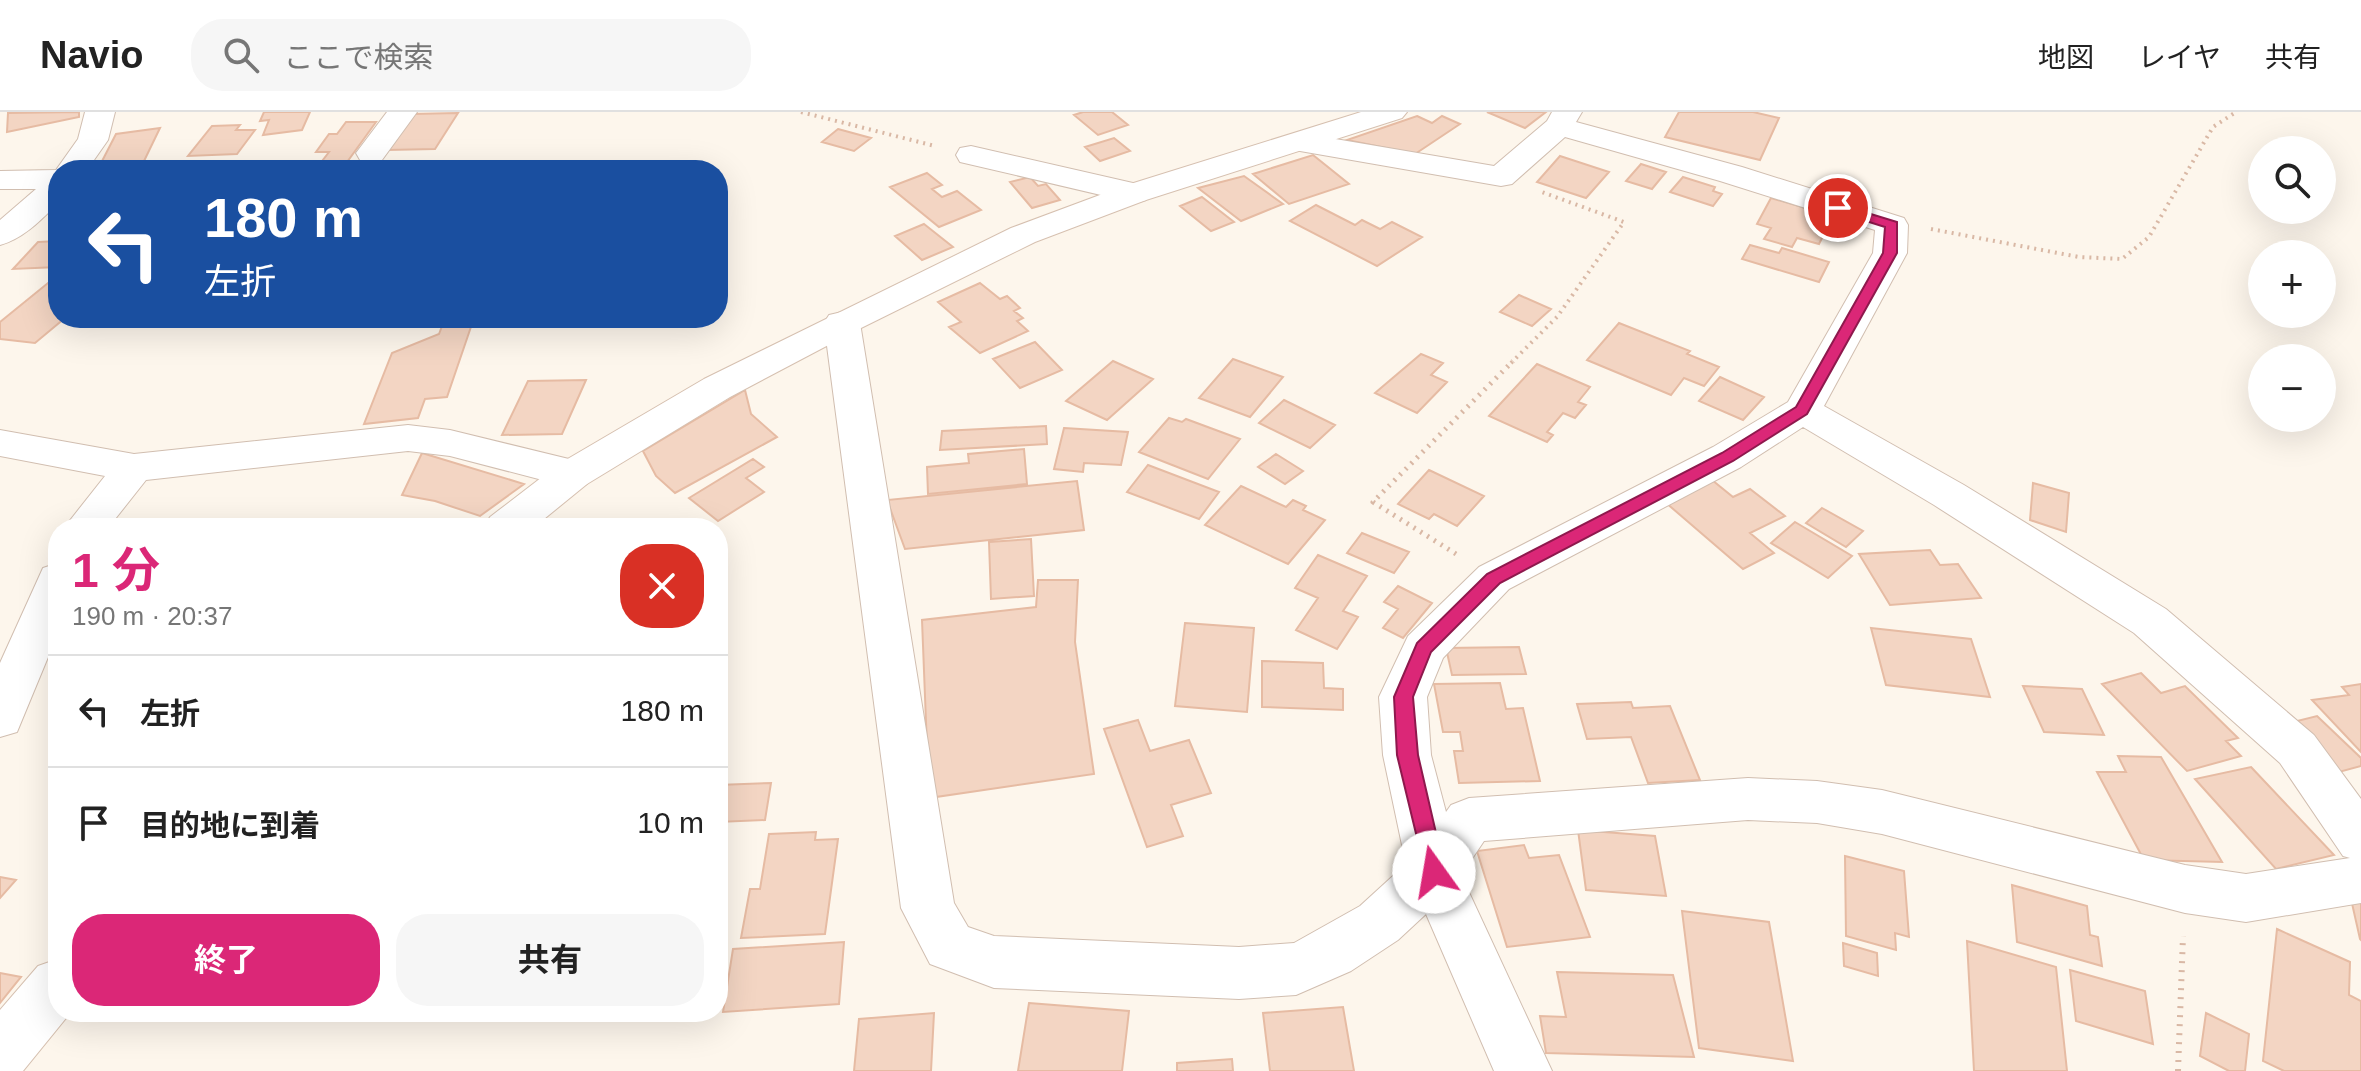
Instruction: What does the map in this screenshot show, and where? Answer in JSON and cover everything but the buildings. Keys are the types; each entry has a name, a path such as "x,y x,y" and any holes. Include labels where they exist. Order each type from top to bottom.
{"street":[{"path":"78,160 93,140 100,112"},
{"path":"371,153 402,112"},
{"path":"518,518 573,474 717,388 1023,235 1135,193 1392,112"},
{"path":"1300,142 1501,177 1563,119 1892,225 1890,253 1802,410 1727,457 1494,578 1424,648 1403,697 1407,755 1434,872 1523,1071"},
{"path":"971,155 1135,193"},
{"path":"0,180 48,182"},
{"path":"0,235 28,215 48,193"},
{"path":"842,323 928,908 949,946 994,962 1239,973 1296,969 1332,953 1379,923 1434,872 1469,820 1748,799 1817,802 1882,812 2185,889 2246,898 2361,880"},
{"path":"1802,410 1949,495 2150,621 2297,749 2361,840"},
{"path":"0,443 134,468 408,438 450,443 573,474"},
{"path":"93,518 134,468"},
{"path":"0,718 48,603"},
{"path":"0,1054 48,997"}],"path":[{"path":"801,112 971,155"},
{"path":"1892,225 1957,232 2079,257 2122,259 2149,237 2213,127 2236,112"},
{"path":"1494,578 1373,502 1557,317 1624,222 1501,177"},
{"path":"2178,1071 2185,889"}],"route":[{"path":"1434,872 1407,755 1403,697 1424,648 1494,578 1727,457 1802,410 1890,253 1892,225 1838,208"}]}
